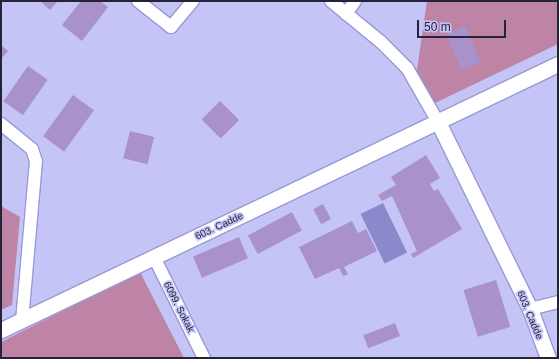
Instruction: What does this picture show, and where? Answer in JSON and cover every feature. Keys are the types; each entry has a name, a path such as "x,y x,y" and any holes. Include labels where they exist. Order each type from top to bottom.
{"street":[{"path":"138,1 171,27 193,1"},
{"path":"331,1 381,42 407,68 438,122"},
{"path":"346,14 355,1"},
{"name":"603. Cadde","path":"1,330 558,64"},
{"name":"603. Cadde","path":"438,122 530,310 548,358"},
{"path":"1,124 32,150 36,161 22,321"},
{"name":"6099. Sokak","path":"154,257 204,358"},
{"path":"530,310 558,302"}],"shaded area":[{"path":"427,1 558,1 558,44 433,104 416,76"},
{"path":"1,206 20,217 12,305 1,310"},
{"path":"140,272 184,358 1,358 1,342"}],"water":[{"path":"383,203 407,252 385,263 361,214"}],"building":[{"path":"40,1 58,1 50,10"},
{"path":"81,1 100,1 108,7 82,41 62,25"},
{"path":"465,26 481,62 462,70 446,35"},
{"path":"1,45 8,51 1,59"},
{"path":"28,66 48,80 23,115 3,101"},
{"path":"73,95 94,110 64,152 43,136"},
{"path":"220,101 239,120 221,138 202,119"},
{"path":"130,131 154,137 147,164 123,158"},
{"path":"426,155 440,178 430,184 434,191 438,189 462,229 413,258 411,254 417,251 392,196 382,201 378,195 396,185 391,177"},
{"path":"323,204 331,219 321,224 313,209"},
{"path":"292,212 302,231 258,254 248,235"},
{"path":"352,221 358,233 366,229 377,251 344,267 348,274 343,276 339,268 315,279 299,247"},
{"path":"239,237 248,258 202,278 193,257"},
{"path":"496,280 510,327 478,337 463,290"},
{"path":"395,323 400,336 368,348 363,335"}]}
